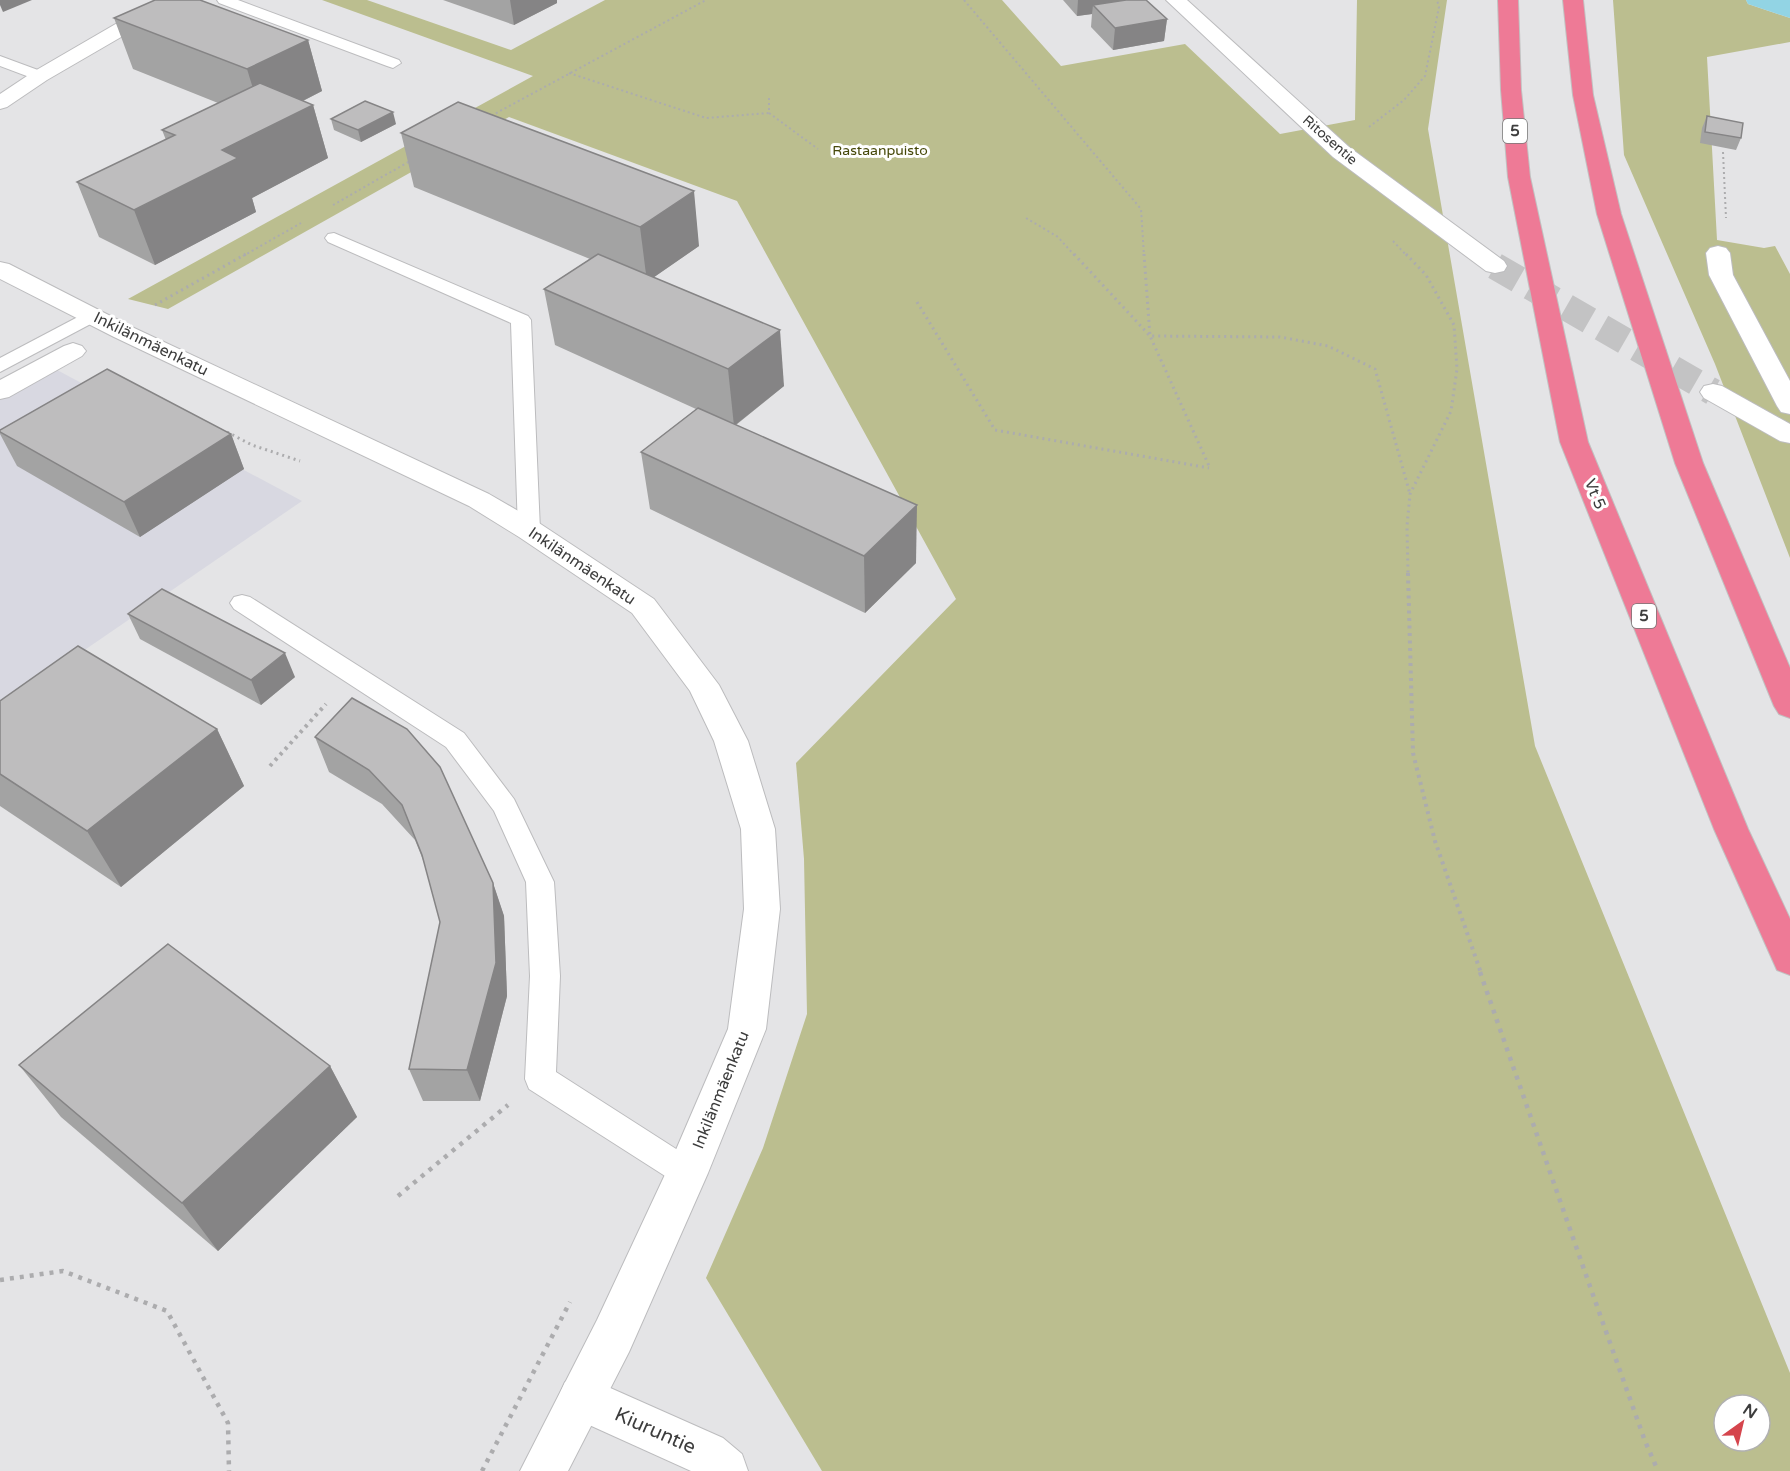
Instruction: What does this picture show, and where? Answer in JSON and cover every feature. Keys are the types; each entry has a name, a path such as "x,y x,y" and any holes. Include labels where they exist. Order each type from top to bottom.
{"highway":[{"name":"Vt 5","path":"1508,0 1511,90 1520,177 1574,442 1731,829 1790,960"},
{"path":"1573,0 1583,95 1609,214 1689,463 1790,706"}],"street":[{"path":"0,103 40,76 171,0"},
{"name":"Ritosentie","path":"1176,0 1341,152 1495,266"},
{"path":"1718,253 1721,275 1790,406"},
{"name":"Inkilänmäenkatu","path":"0,269 123,332 479,500 530,530 643,606 703,685 731,741 758,829 762,909 747,1029 687,1173 613,1336 543,1471"},
{"path":"0,391 73,351"},
{"path":"1713,392 1790,435"},
{"name":"Kiuruntie","path":"580,1398 707,1454 725,1471"}],"lane":[{"path":"224,0 393,63"},
{"path":"0,61 40,76"},
{"path":"334,238 521,320 530,530"},
{"path":"0,366 93,315"},
{"path":"242,603 455,740 505,806 540,882 545,976 540,1079 687,1173"}],"path":[{"path":"485,119 706,0"},
{"path":"964,0 1141,209 1150,336"},
{"path":"1341,152 1404,100 1425,76 1439,7 1437,0"},
{"path":"568,73 706,118 769,113 818,149"},
{"path":"769,98 769,113"},
{"path":"1718,253 1726,220 1723,152"},
{"path":"330,206 413,160"},
{"path":"123,332 155,305 310,218"},
{"path":"917,302 995,430 1210,468 1150,336 1058,237 1026,218"},
{"path":"1388,236 1426,275 1454,325 1457,369 1451,411 1410,494 1407,526 1408,615 1413,753 1435,841 1597,1306 1658,1471"},
{"path":"1150,336 1280,337 1328,346 1375,369 1410,494"},
{"path":"270,766 353,674"},
{"path":"398,1196 540,1079"},
{"path":"0,1280 63,1271 167,1311 228,1423 229,1471"}],"shaded area":[{"path":"44,363 302,501 0,708 0,388"}],"green space":[{"name":"Rastaanpuisto","path":"322,0 367,0 511,50 605,0 1002,0 1061,66 1185,44 1280,134 1355,120 1357,0 1447,0 1428,129 1535,746 1790,1373 1790,1471 822,1471 706,1278 763,1148 807,1014 804,859 796,763 956,599 737,201 509,117 168,309 128,299 533,76"},
{"path":"1613,0 1746,0 1748,4 1790,18 1790,42 1707,57 1717,240 1764,248 1775,246 1790,274 1790,558 1715,364 1624,155"}],"water":[{"path":"1746,0 1790,0 1790,18 1748,4"}],"building":[{"path":"155,0 200,0 308,40 247,69 114,18"},
{"path":"1126,0 1146,0 1167,19 1115,28 1093,5"},
{"path":"260,83 313,105 222,150 238,158 134,210 77,182 175,135 162,130"},
{"path":"365,101 393,112 358,130 331,119"},
{"path":"458,102 694,191 640,227 401,133"},
{"path":"1707,116 1743,123 1741,138 1705,132"},
{"path":"598,254 780,330 728,369 544,289"},
{"path":"107,369 231,434 124,502 0,432"},
{"path":"698,408 917,505 864,556 641,452"},
{"path":"162,589 285,653 251,680 128,614"},
{"path":"78,646 217,729 87,831 0,774 0,701"},
{"path":"352,698 407,729 440,767 493,883 496,963 467,1070 409,1069 440,922 422,855 402,805 369,770 315,737"},
{"path":"168,944 330,1066 182,1203 19,1065"}],"tunnel":[{"path":"1495,266 1713,392"}]}
